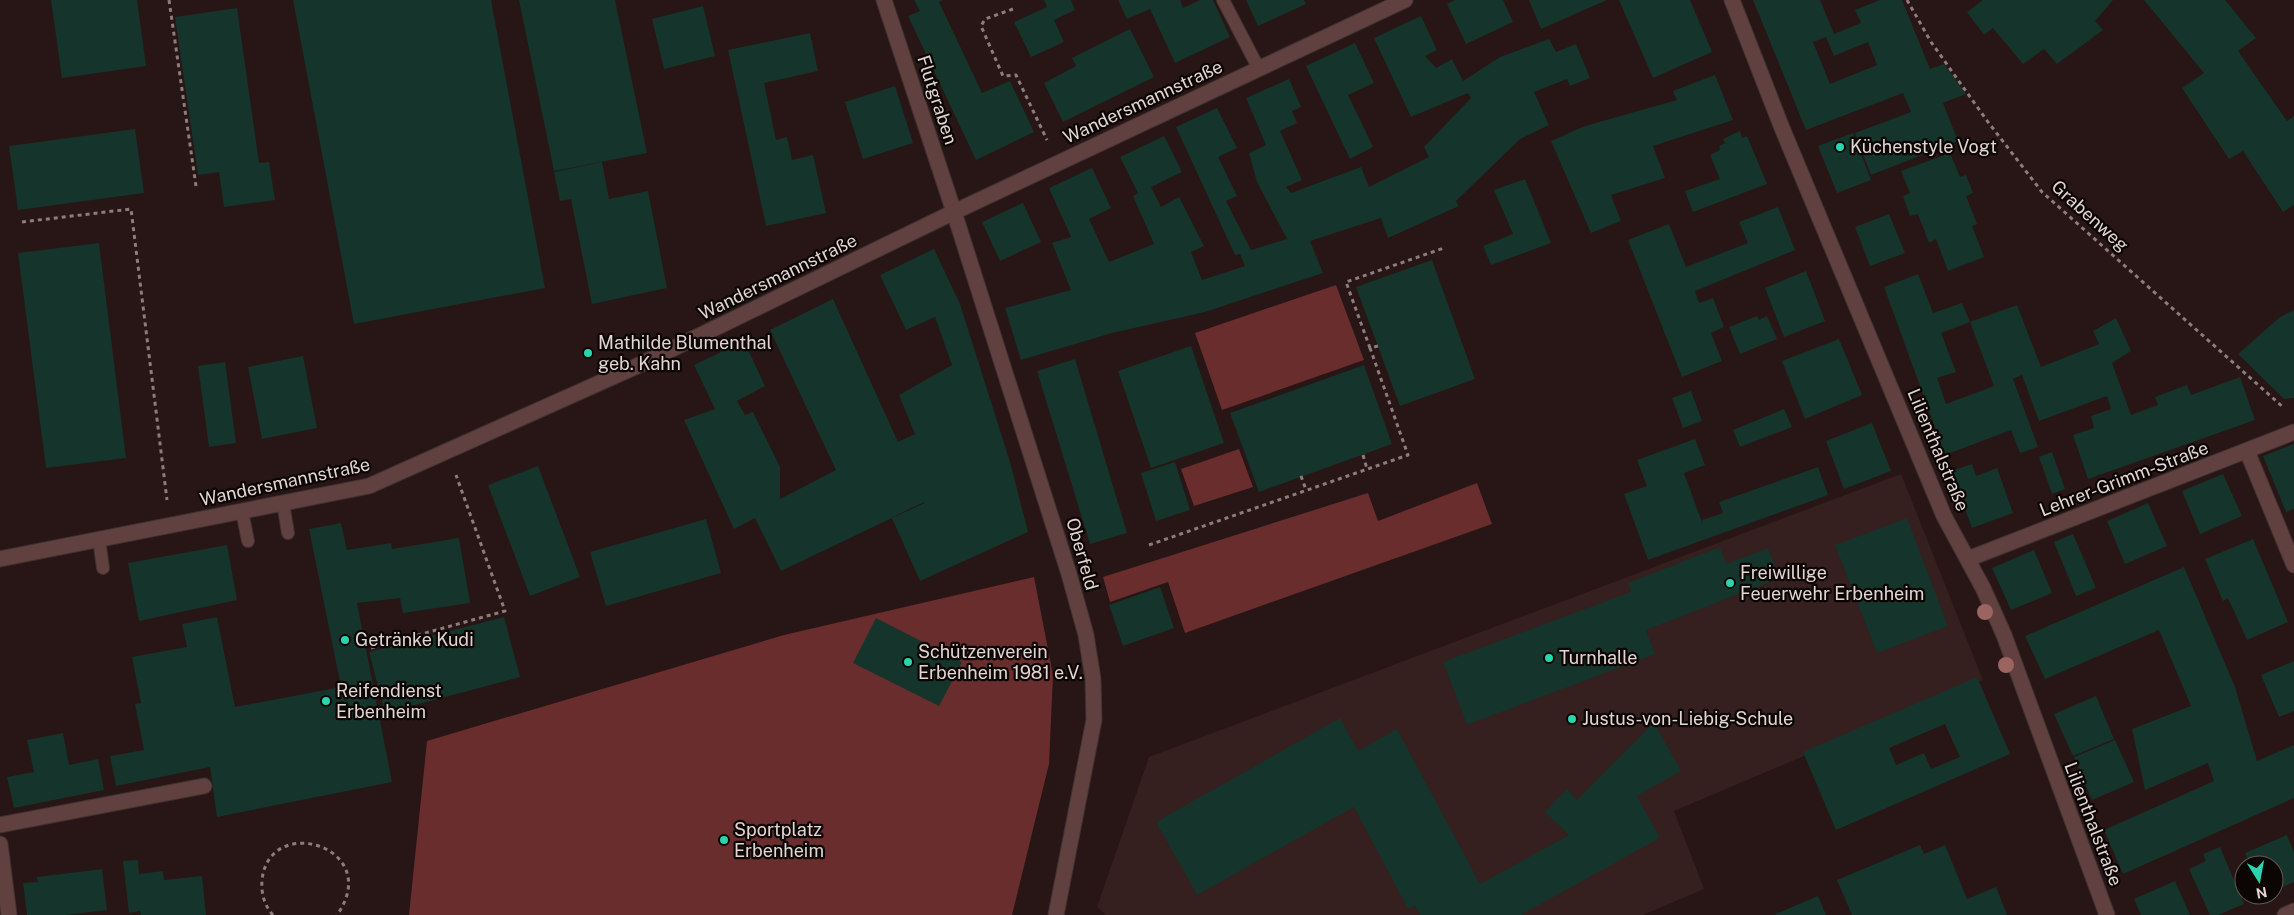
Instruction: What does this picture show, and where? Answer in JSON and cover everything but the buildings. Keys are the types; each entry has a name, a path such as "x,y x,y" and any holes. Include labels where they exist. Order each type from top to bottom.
{"street":[{"name":"Flutgraben","path":"884,0 954,212"},
{"name":"Wandersmannstraße","path":"0,559 369,486 635,367 954,212 1405,0"},
{"name":"Lilienthalstraße","path":"1732,0 1782,128 1944,516 1968,559 2004,635 2107,915"},
{"name":"Oberfeld","path":"954,212 1069,574 1086,635 1093,679 1094,720 1056,915"},
{"name":"Lehrer-Grimm-Straße","path":"1968,559 2294,432"},
{"path":"2248,451 2294,565"},
{"path":"0,825 204,786"},
{"path":"0,844 9,915"},
{"path":"2285,915 2294,911"}],"lane":[{"path":"1223,0 1259,69"},
{"path":"283,503 288,533"},
{"path":"242,511 248,541"},
{"path":"99,539 103,568"}],"path":[{"path":"169,0 196,186"},
{"name":"Grabenweg","path":"1907,0 1931,42 1988,122 2042,192 2287,411"},
{"path":"1013,9 985,19 981,26 1003,76 1016,75 1059,162"},
{"path":"22,222 130,209 170,525"},
{"path":"1149,545 1408,455 1346,282 1444,248"},
{"path":"1370,348 1378,346"},
{"path":"371,648 505,611 447,450"},
{"path":"1363,455 1367,469"},
{"path":"1301,476 1306,490"},
{"path":"273,915 264,901 261,888 263,873 270,860 280,850 292,844 307,842 327,849 343,864 348,877 348,891 344,905 337,915"}],"shaded area":[{"path":"1336,285 1364,360 1222,410 1195,333"},
{"path":"1239,449 1253,487 1194,506 1181,469"},
{"name":"Justus-von-Liebig-Schule","path":"1901,474 1983,680 1674,811 1704,889 1643,915 1106,915 1097,907 1149,757"},
{"path":"1477,483 1492,524 1185,633 1168,582 1110,602 1103,577 1368,493 1378,521"},
{"name":"Sportplatz Erbenheim","path":"1034,577 1053,675 1049,764 1012,915 409,915 427,741 784,635"}],"place":[{"name":"Küchenstyle Vogt","path":"1840,147"},
{"name":"Mathilde Blumenthal geb. Kahn","path":"588,353"},
{"name":"Freiwillige Feuerwehr Erbenheim","path":"1730,583"},
{"name":"Getränke Kudi","path":"345,640"},
{"name":"Turnhalle","path":"1549,658"},
{"name":"Schützenverein Erbenheim 1981 e.V.","path":"908,662"},
{"name":"Reifendienst Erbenheim","path":"326,701"},
{"name":"Justus-von-Liebig-Schule","path":"1572,719"},
{"name":"Sportplatz Erbenheim","path":"724,840"}]}
